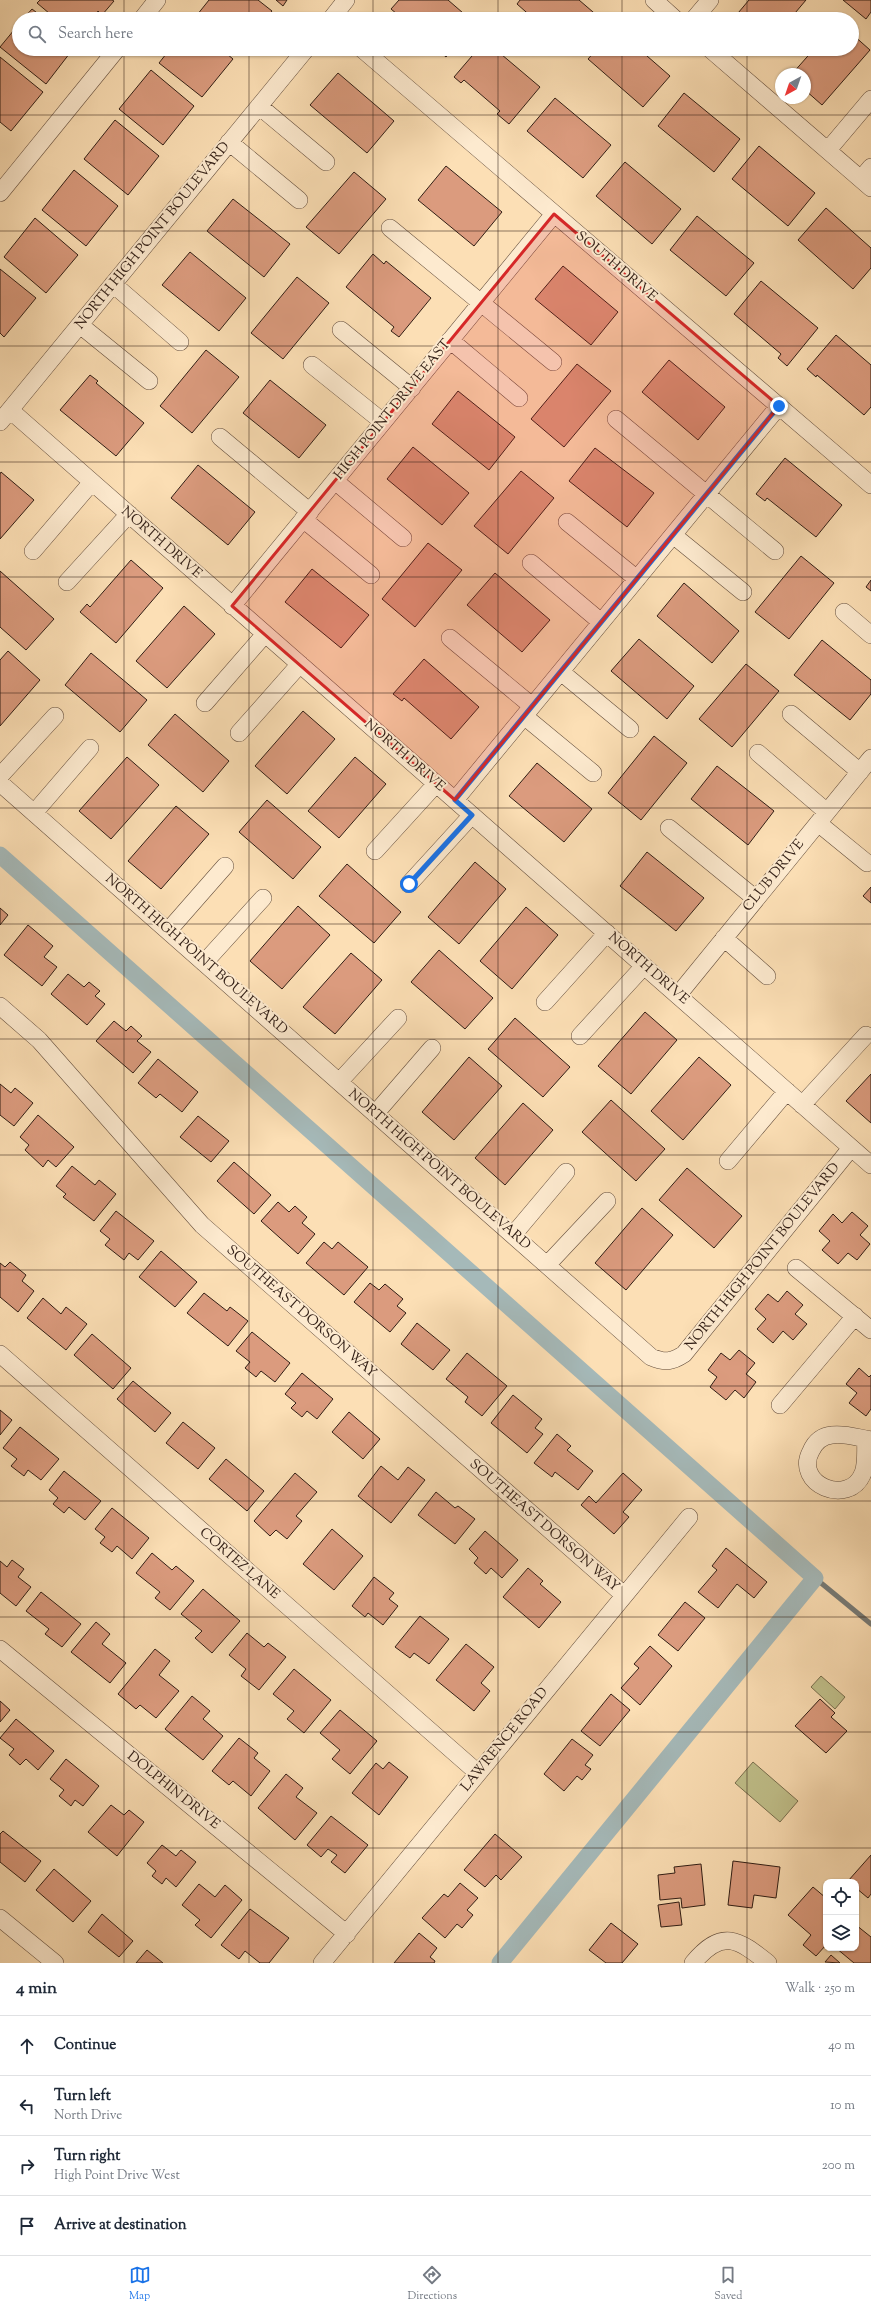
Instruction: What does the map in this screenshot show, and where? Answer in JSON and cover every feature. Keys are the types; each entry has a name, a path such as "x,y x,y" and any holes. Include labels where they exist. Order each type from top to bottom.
{"street":[{"path":"148,12 157,0"},
{"path":"337,12 346,0"},
{"path":"654,0 667,12"},
{"path":"700,12 710,0"},
{"path":"0,193 111,56"},
{"name":"NORTH HIGH POINT BOULEVARD","path":"5,416 300,56"},
{"name":"SOUTH DRIVE","path":"370,56 871,485"},
{"path":"718,56 828,150 868,178"},
{"path":"828,150 871,99"},
{"path":"259,106 326,162"},
{"path":"230,142 299,200"},
{"name":"HIGH POINT DRIVE EAST","path":"232,606 554,214"},
{"path":"390,228 553,362"},
{"path":"113,284 180,342"},
{"path":"80,325 149,381"},
{"path":"341,330 412,388"},
{"path":"450,340 520,398"},
{"path":"312,365 383,422"},
{"path":"455,800 779,406"},
{"name":"NORTH DRIVE","path":"5,416 92,482 129,514 232,606 871,1165"},
{"path":"616,419 775,551"},
{"path":"220,437 371,575"},
{"path":"335,480 403,538"},
{"path":"33,551 92,482"},
{"path":"67,582 129,514"},
{"path":"567,522 637,579"},
{"path":"673,535 743,592"},
{"path":"531,563 602,622"},
{"path":"844,612 871,635"},
{"path":"205,703 265,634"},
{"path":"450,638 528,711 592,774"},
{"path":"239,733 300,664"},
{"path":"560,672 630,729"},
{"path":"791,714 860,772"},
{"path":"0,776 55,716"},
{"path":"34,813 90,748"},
{"path":"758,753 867,862"},
{"name":"CLUB DRIVE","path":"678,995 871,758"},
{"name":"NORTH HIGH POINT BOULEVARD","path":"0,783 651,1357 662,1362 674,1361 684,1354 851,1148"},
{"path":"374,851 436,784"},
{"path":"409,884 472,815"},
{"path":"669,828 756,899"},
{"path":"168,931 225,866"},
{"path":"204,963 263,898"},
{"path":"545,1002 607,933"},
{"path":"724,938 767,976"},
{"path":"580,1036 644,966"},
{"name":"SOUTHEAST DORSON WAY","path":"0,1006 39,1040 202,1225 624,1595"},
{"path":"339,1082 398,1018"},
{"path":"802,1105 866,1035"},
{"path":"376,1114 432,1048"},
{"path":"728,1161 787,1091"},
{"path":"513,1235 566,1172"},
{"path":"547,1265 607,1201"},
{"path":"796,1268 871,1330"},
{"path":"780,1405 855,1316"},
{"name":"CORTEZ LANE","path":"0,1354 478,1773"},
{"name":"LAWRENCE ROAD","path":"322,1963 688,1517"},
{"name":"DOLPHIN DRIVE","path":"0,1649 346,1934"},
{"path":"0,1918 55,1963"},
{"path":"693,1963 709,1947 721,1942 733,1941 744,1944 768,1963"}],"highlighted area":[{"path":"554,214 779,406 455,800 232,606"}],"green space":[{"path":"821,1676 845,1697 835,1709 811,1687"},
{"path":"753,1762 798,1801 780,1822 735,1783"}],"building":[{"path":"40,0 114,1 105,12 48,12 37,3"},
{"path":"209,0 258,0 272,11 271,12 199,12"},
{"path":"276,0 287,0 283,6"},
{"path":"399,0 448,0 462,12 395,12 391,9"},
{"path":"520,0 579,0 593,12 526,12 517,4"},
{"path":"749,0 806,0 796,12 739,12"},
{"path":"843,0 871,0 871,12 866,19"},
{"path":"12,32 12,56 68,56 46,84 0,47"},
{"path":"859,40 870,50 822,105 811,95 811,68 797,68 808,56 859,56"},
{"path":"164,56 229,56 233,59 202,97 159,63"},
{"path":"472,56 503,56 540,87 509,124 497,114 500,111 464,80 461,83 454,77"},
{"path":"591,56 647,56 670,76 643,107 588,59"},
{"path":"0,57 43,92 11,131 0,122"},
{"path":"151,70 194,106 163,145 119,109"},
{"path":"338,73 394,121 367,153 310,105"},
{"path":"684,93 740,139 714,172 658,126"},
{"path":"555,98 611,145 583,178 527,131"},
{"path":"115,120 159,156 128,195 84,159"},
{"path":"759,146 815,193 788,226 732,179"},
{"path":"625,162 681,209 652,244 596,196"},
{"path":"446,166 502,212 474,246 418,200"},
{"path":"74,170 118,206 86,246 42,210"},
{"path":"354,172 386,199 339,254 306,227"},
{"path":"233,199 290,244 264,277 207,231"},
{"path":"826,208 871,248 871,268 853,289 798,240"},
{"path":"697,216 754,263 726,296 670,250"},
{"path":"35,218 78,255 46,293 4,257"},
{"path":"190,252 246,298 219,331 162,285"},
{"path":"373,254 384,264 386,261 431,298 399,337 391,331 394,327 346,287"},
{"path":"563,266 618,312 591,345 535,299"},
{"path":"0,269 36,298 4,337 0,333"},
{"path":"297,277 329,303 283,359 251,333"},
{"path":"761,281 818,328 787,366 778,358 781,354 734,314"},
{"path":"836,335 871,365 871,407 864,415 817,375 816,377 807,369"},
{"path":"206,350 239,377 192,433 160,406"},
{"path":"669,360 725,407 698,440 642,392"},
{"path":"577,364 611,391 564,447 531,419"},
{"path":"90,375 98,381 96,383 144,423 116,456 60,410"},
{"path":"270,380 326,425 299,458 243,413"},
{"path":"458,391 515,437 489,470 432,424"},
{"path":"413,447 469,493 442,525 387,479"},
{"path":"595,448 654,493 627,527 569,481"},
{"path":"785,458 842,505 816,537 767,498 765,501 756,494"},
{"path":"198,465 255,512 228,545 171,498"},
{"path":"521,471 554,498 508,554 474,526"},
{"path":"1,472 34,500 0,539 0,474"},
{"path":"428,543 462,570 415,627 382,599"},
{"path":"801,556 834,583 789,639 755,612"},
{"path":"131,560 163,588 116,643 80,612 87,604 90,607"},
{"path":"312,569 369,615 341,648 285,602"},
{"path":"0,571 54,619 26,650 0,627"},
{"path":"495,573 550,620 522,652 467,605"},
{"path":"871,580 871,591 866,587"},
{"path":"684,583 739,631 712,663 657,616"},
{"path":"184,606 215,634 167,688 136,661"},
{"path":"639,639 694,686 667,719 611,671"},
{"path":"822,640 871,680 871,694 850,720 794,675"},
{"path":"8,651 40,680 0,726 0,660"},
{"path":"91,653 147,700 120,732 65,685"},
{"path":"424,659 479,707 451,739 404,698 402,701 393,694"},
{"path":"746,664 779,691 732,747 699,719"},
{"path":"303,711 335,739 287,794 255,766"},
{"path":"175,714 229,761 203,792 148,745"},
{"path":"654,736 687,763 641,820 608,793"},
{"path":"127,757 159,785 111,839 79,811"},
{"path":"355,757 386,784 339,838 308,811"},
{"path":"537,763 592,809 564,842 509,796"},
{"path":"717,766 774,811 748,845 691,799"},
{"path":"267,800 321,847 293,879 239,832"},
{"path":"176,806 209,834 161,889 128,861"},
{"path":"647,852 704,898 676,931 620,886"},
{"path":"475,862 506,889 459,944 428,917"},
{"path":"347,864 401,912 374,943 319,896"},
{"path":"871,887 871,903 863,896"},
{"path":"298,906 330,935 282,989 250,961"},
{"path":"526,907 558,935 512,989 480,961"},
{"path":"0,908 8,915 0,925"},
{"path":"28,925 53,946 44,957 57,967 42,986 4,955"},
{"path":"439,950 493,998 465,1029 411,982"},
{"path":"351,953 382,980 335,1034 303,1007"},
{"path":"68,974 84,987 89,982 100,991 95,996 105,1004 87,1025 51,994"},
{"path":"645,1012 677,1040 631,1094 598,1066"},
{"path":"515,1018 570,1067 543,1097 488,1049"},
{"path":"114,1021 126,1031 131,1026 142,1036 137,1041 151,1052 133,1073 96,1041"},
{"path":"469,1057 502,1086 454,1140 422,1112"},
{"path":"699,1057 731,1085 683,1140 651,1111"},
{"path":"158,1059 198,1092 182,1112 160,1094 156,1098 138,1083"},
{"path":"871,1074 871,1123 846,1101"},
{"path":"0,1084 11,1093 15,1088 33,1103 14,1126 0,1115"},
{"path":"611,1100 665,1149 636,1181 582,1132"},
{"path":"523,1103 553,1130 505,1185 475,1158"},
{"path":"38,1115 74,1147 56,1167 48,1160 43,1167 25,1150 29,1145 20,1137"},
{"path":"198,1116 229,1141 211,1162 180,1137"},
{"path":"234,1162 271,1195 254,1214 217,1181"},
{"path":"72,1166 95,1185 99,1180 116,1194 94,1221 63,1197 66,1194 56,1186"},
{"path":"687,1168 742,1216 714,1248 659,1200"},
{"path":"278,1202 289,1212 295,1206 307,1217 302,1223 315,1234 298,1254 261,1221"},
{"path":"642,1208 673,1235 626,1290 595,1263"},
{"path":"116,1211 154,1241 138,1260 129,1253 124,1260 105,1245 110,1239 100,1231"},
{"path":"852,1212 868,1226 860,1235 870,1244 857,1260 848,1253 838,1264 822,1250 830,1241 819,1231 833,1214 842,1223"},
{"path":"324,1242 332,1249 338,1242 368,1267 344,1295 306,1263"},
{"path":"161,1251 197,1282 175,1307 139,1277"},
{"path":"10,1262 26,1275 22,1281 34,1291 18,1312 0,1297 0,1263 5,1267"},
{"path":"370,1283 379,1290 385,1284 403,1299 397,1306 406,1313 390,1332 354,1302"},
{"path":"787,1291 803,1305 795,1314 807,1324 793,1340 783,1331 773,1343 757,1329 766,1319 755,1309 768,1294 778,1302"},
{"path":"204,1293 227,1311 230,1307 248,1321 228,1346 187,1313"},
{"path":"43,1298 61,1314 66,1307 87,1324 66,1350 27,1318"},
{"path":"417,1323 450,1350 433,1370 401,1344"},
{"path":"252,1332 290,1363 275,1382 261,1371 256,1377 245,1368 250,1362 236,1351"},
{"path":"92,1334 131,1368 113,1389 74,1355"},
{"path":"739,1350 755,1363 746,1374 756,1382 744,1398 735,1390 726,1400 710,1387 717,1377 708,1370 721,1353 730,1360"},
{"path":"467,1353 507,1386 482,1416 465,1402 468,1397 446,1379"},
{"path":"859,1368 869,1377 871,1375 871,1409 866,1416 849,1403 857,1393 846,1384"},
{"path":"302,1373 333,1399 317,1419 307,1411 302,1417 291,1408 296,1403 285,1394"},
{"path":"133,1381 171,1413 155,1432 117,1399"},
{"path":"513,1395 542,1419 535,1428 543,1434 527,1453 491,1423"},
{"path":"0,1410 12,1420 0,1435"},
{"path":"349,1412 380,1439 363,1459 332,1432"},
{"path":"183,1422 215,1448 198,1469 166,1443"},
{"path":"20,1427 59,1459 41,1480 28,1470 24,1476 11,1466 17,1459 3,1448"},
{"path":"557,1434 571,1446 567,1450 593,1471 578,1490 555,1472 552,1477 534,1463"},
{"path":"226,1459 264,1491 247,1511 209,1479"},
{"path":"381,1466 398,1480 408,1467 425,1480 391,1523 358,1496"},
{"path":"64,1471 101,1501 85,1520 69,1507 64,1513 53,1504 58,1498 49,1490"},
{"path":"295,1473 317,1492 296,1516 302,1521 287,1539 276,1530 270,1536 254,1521"},
{"path":"623,1473 642,1490 623,1512 629,1517 614,1534 581,1505 589,1496 596,1503"},
{"path":"436,1492 455,1508 458,1506 475,1519 455,1544 418,1515"},
{"path":"112,1508 149,1538 132,1559 117,1546 112,1552 100,1543 105,1537 95,1529"},
{"path":"332,1529 363,1556 334,1590 303,1564"},
{"path":"485,1531 518,1560 502,1578 491,1568 486,1574 474,1563 478,1558 469,1549"},
{"path":"726,1548 767,1582 754,1598 737,1584 718,1608 698,1592 717,1570 712,1566"},
{"path":"152,1553 172,1570 176,1566 194,1581 170,1610 155,1598 160,1592 136,1573"},
{"path":"12,1560 24,1569 18,1577 31,1587 16,1606 0,1593 0,1561 7,1567"},
{"path":"528,1568 543,1581 540,1584 561,1602 539,1628 503,1597"},
{"path":"374,1577 394,1593 389,1599 398,1606 383,1625 368,1613 365,1617 352,1606"},
{"path":"203,1589 240,1621 212,1653 195,1638 202,1631 181,1614"},
{"path":"41,1592 81,1624 62,1647 45,1634 49,1629 26,1611"},
{"path":"685,1602 705,1618 678,1651 658,1635"},
{"path":"420,1616 449,1639 429,1664 414,1653 410,1658 395,1647"},
{"path":"96,1622 110,1634 102,1644 126,1663 110,1683 71,1652"},
{"path":"247,1633 264,1647 268,1643 286,1657 259,1690 241,1676 246,1669 229,1655"},
{"path":"466,1644 494,1667 481,1683 490,1691 474,1711 436,1680"},
{"path":"650,1646 672,1666 640,1705 621,1688 639,1668 634,1664"},
{"path":"155,1649 170,1661 159,1675 179,1691 156,1718 140,1705 136,1709 118,1694"},
{"path":"294,1669 331,1700 304,1733 287,1719 294,1711 273,1694"},
{"path":"611,1694 630,1710 600,1746 581,1731"},
{"path":"192,1696 210,1711 203,1719 223,1736 203,1760 165,1729"},
{"path":"820,1699 835,1713 831,1717 847,1731 826,1753 795,1726"},
{"path":"0,1701 10,1710 0,1722"},
{"path":"340,1710 377,1741 350,1774 332,1759 340,1750 320,1733"},
{"path":"16,1719 54,1751 38,1770 26,1759 20,1765 9,1755 14,1749 0,1738"},
{"path":"239,1738 258,1753 254,1758 270,1771 251,1796 233,1781 229,1785 212,1771"},
{"path":"572,1739 593,1755 585,1765 591,1769 582,1780 577,1776 564,1791 544,1774"},
{"path":"66,1759 99,1786 83,1806 75,1800 71,1806 59,1796 64,1790 50,1779"},
{"path":"389,1762 408,1777 379,1815 352,1793 376,1763 383,1769"},
{"path":"286,1774 303,1788 296,1797 317,1813 295,1840 258,1808"},
{"path":"111,1805 124,1815 129,1810 144,1822 117,1856 88,1832"},
{"path":"331,1816 368,1845 345,1873 331,1862 337,1855 328,1849 321,1857 307,1845"},
{"path":"3,1831 41,1861 25,1882 0,1862 0,1834"},
{"path":"495,1834 522,1857 501,1880 496,1875 485,1887 464,1870"},
{"path":"162,1845 176,1856 181,1850 196,1862 176,1887 166,1878 162,1884 152,1876 156,1871 147,1863"},
{"path":"871,1855 871,1894 868,1898 859,1890 859,1879 850,1879"},
{"path":"733,1861 780,1867 776,1898 754,1895 752,1908 728,1905"},
{"path":"701,1864 705,1905 682,1908 681,1898 660,1900 658,1875 675,1873 674,1867"},
{"path":"54,1869 91,1901 73,1922 36,1890"},
{"path":"460,1883 478,1898 467,1910 473,1915 462,1928 457,1924 445,1938 422,1918 444,1894 448,1897"},
{"path":"199,1884 215,1897 225,1885 242,1900 211,1938 195,1925 200,1920 182,1905"},
{"path":"813,1887 823,1895 823,1948 816,1956 803,1945 811,1935 788,1915"},
{"path":"679,1902 682,1925 661,1927 658,1905"},
{"path":"250,1909 289,1938 269,1963 260,1963 245,1951 239,1959 221,1945"},
{"path":"102,1914 133,1941 119,1957 88,1932"},
{"path":"611,1923 638,1944 622,1963 606,1963 589,1950"},
{"path":"859,1927 871,1937 871,1963 854,1963 840,1951 859,1951"},
{"path":"419,1933 437,1948 430,1957 435,1961 434,1963 394,1963"},
{"path":"147,1950 163,1963 136,1963"},
{"path":"831,1955 840,1963 825,1962"}],"waterway":[{"path":"0,855 815,1578 500,1963"},
{"path":"815,1578 871,1624"}],"route":[{"path":"409,884 472,815 455,800 779,406"}]}
